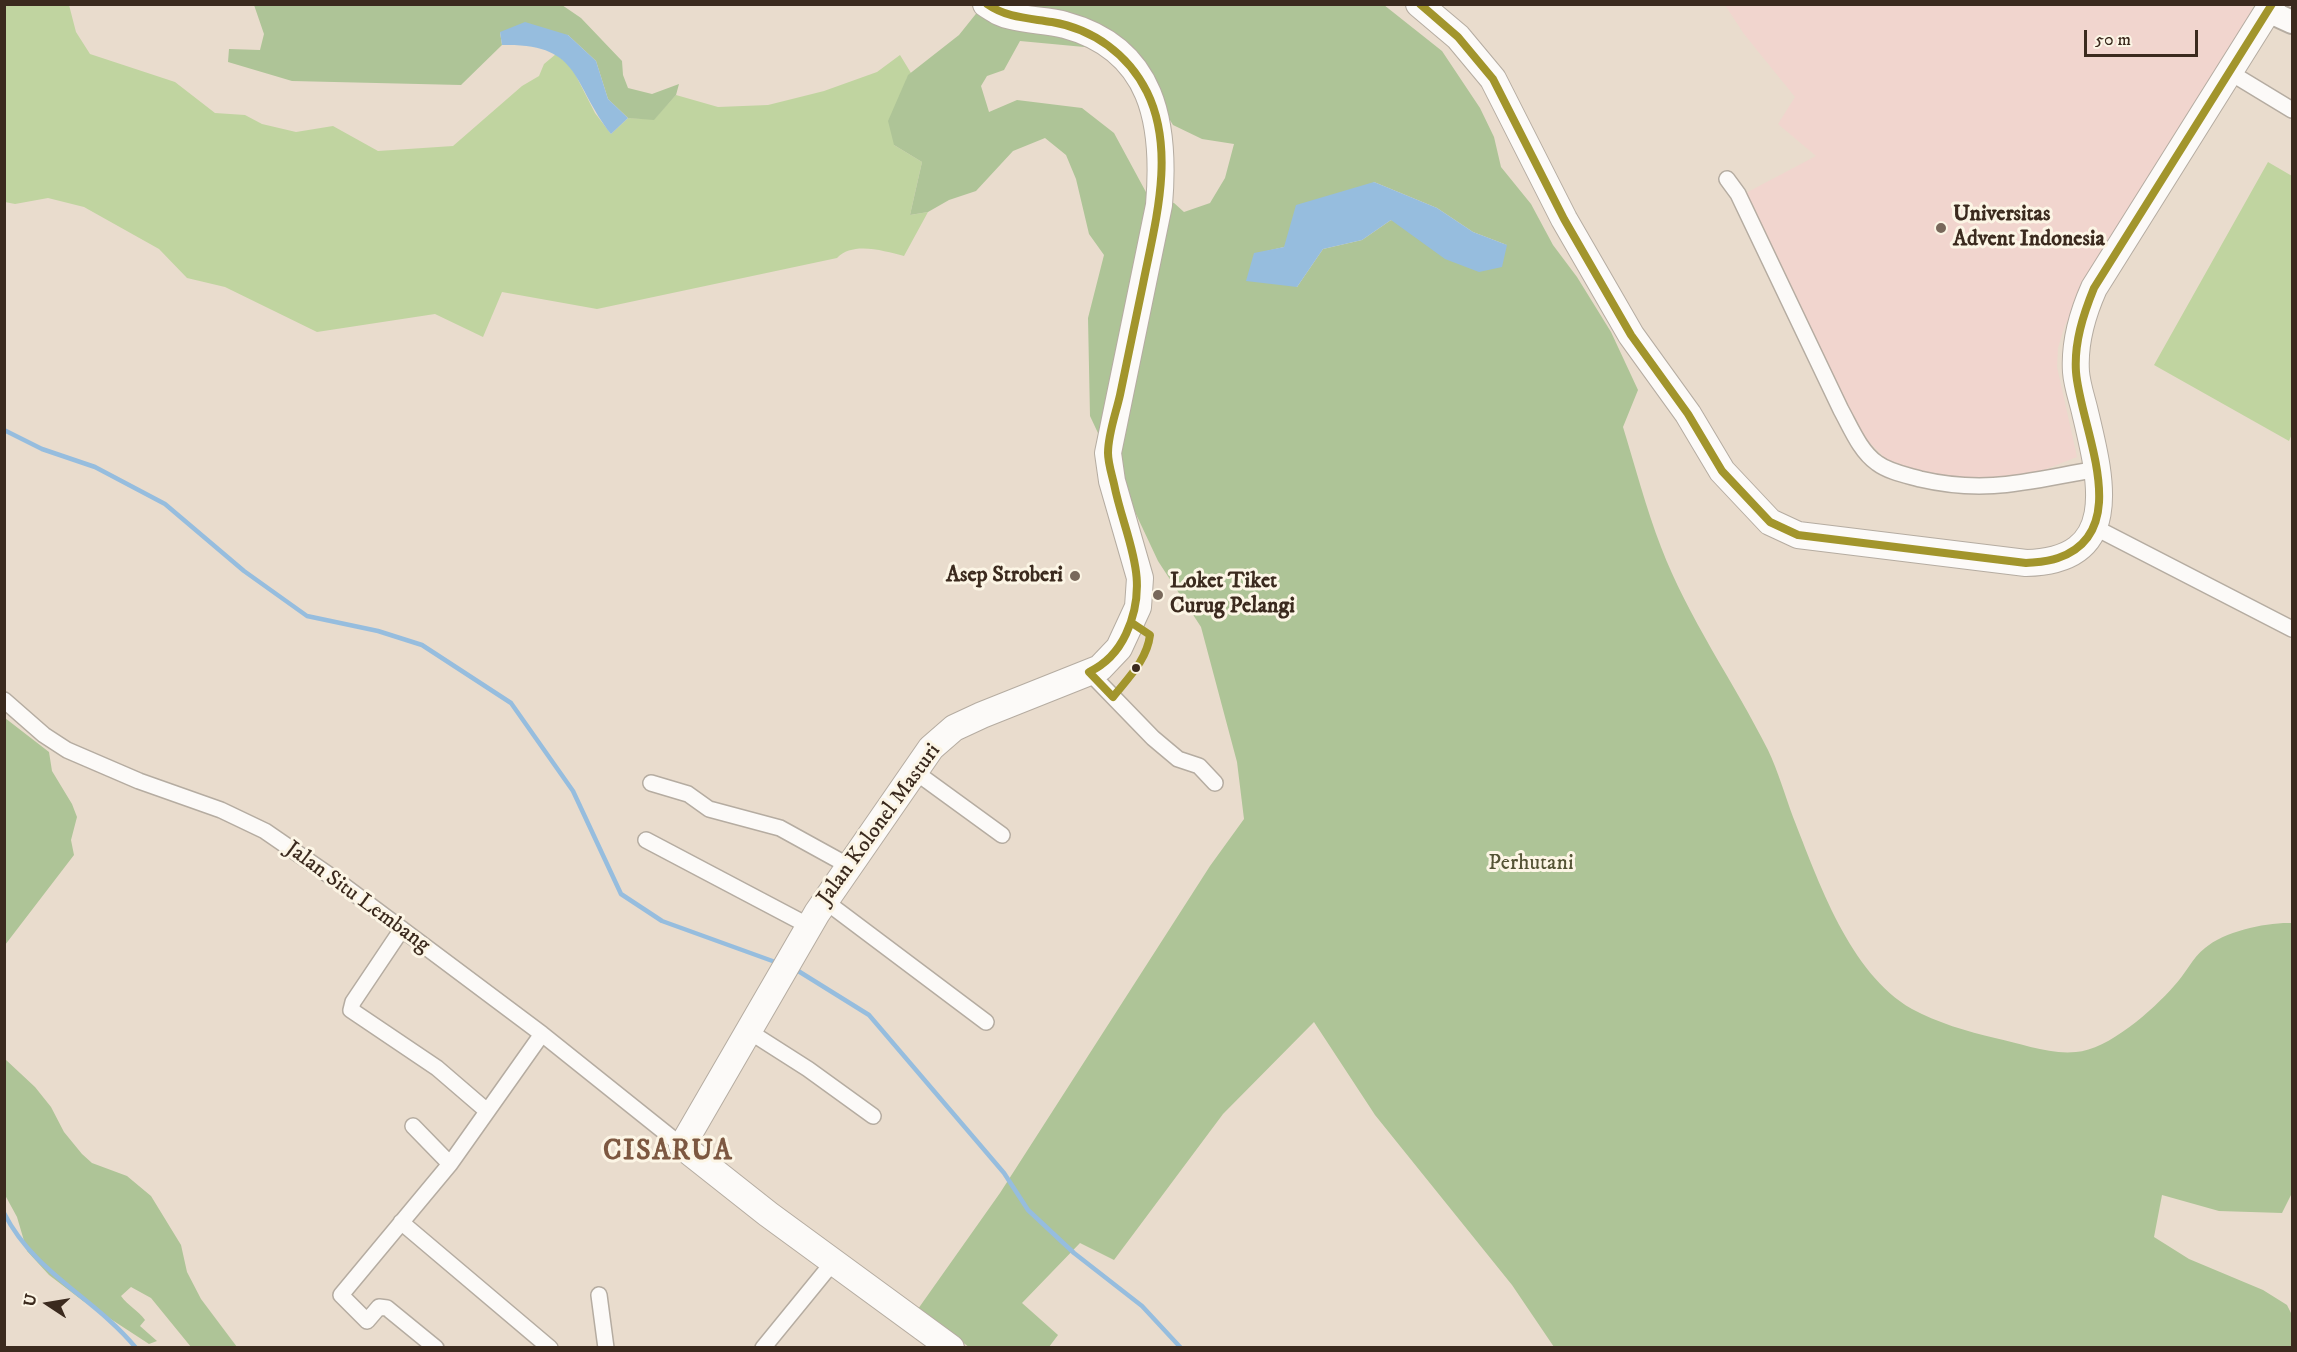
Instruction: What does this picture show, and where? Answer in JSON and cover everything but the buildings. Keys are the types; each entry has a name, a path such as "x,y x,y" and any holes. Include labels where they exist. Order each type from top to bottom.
{"main road":[{"name":"Jalan Kolonel Masturi","path":"682,1146 750,1032 809,926 931,748 954,728 1100,668 1119,648 1138,607 1140,578 1133,547 1112,481 1108,453 1155,232 1162,174 1161,142 1152,99 1143,78 1111,44 1064,24 1008,16 986,4"},
{"path":"1419,4 1458,36 1493,79 1564,219 1599,274 1631,335 1688,414 1722,471 1770,522 1798,535 2026,563 2060,559 2077,552 2089,539 2097,516 2098,469 2076,374 2078,334 2083,314 2094,288 2270,8 2292,22"},
{"path":"682,1146 768,1214 951,1347"}],"street":[{"path":"2231,73 2292,110"},
{"path":"1727,179 1738,194 1841,410 1860,444 1877,463 1901,474 1931,481 1997,488 2098,469"},
{"path":"2094,527 2292,629"},
{"path":"1089,672 1178,759 1194,762 1215,783"},
{"name":"Jalan Situ Lembang","path":"4,700 44,735 67,750 139,781 221,810 265,831 402,929 542,1034 682,1146"},
{"path":"914,771 1002,835"},
{"path":"651,783 688,794 709,809 780,828 849,866"},
{"path":"646,840 809,926"},
{"path":"825,901 986,1022"},
{"path":"402,929 353,1002 351,1010 437,1068 487,1111"},
{"path":"750,1032 808,1069 873,1116"},
{"path":"436,1347 387,1308 379,1307 367,1321 340,1295 466,1146 487,1111 542,1034"},
{"path":"413,1126 450,1164"},
{"path":"401,1222 550,1347"},
{"path":"763,1347 834,1261"},
{"path":"599,1295 606,1347"}],"shaded area":[{"name":"Universitas Advent Indonesia","path":"1725,5 2254,5 2251,8 2259,17 2096,270 2065,325 2058,348 2057,367 2077,457 2031,475 1995,480 1951,477 1915,470 1886,459 1868,441 1851,414 1742,195 1816,156 1778,124 1795,97 1744,34"}],"green space":[{"path":"4,5 69,5 76,32 90,54 175,82 215,113 245,115 262,124 296,132 333,126 378,151 453,146 522,86 539,76 544,64 556,54 571,66 595,113 611,134 628,118 654,119 676,95 718,107 768,105 824,91 877,72 900,55 911,73 907,78 894,145 922,162 910,215 928,212 904,256 869,249 851,250 837,258 597,309 502,292 483,337 435,314 317,332 225,287 187,278 159,249 84,207 48,198 15,204 5,202"},
{"path":"254,5 562,5 581,18 622,61 623,75 628,88 652,94 679,84 676,95 654,120 628,118 608,99 596,61 568,35 500,32 502,45 461,85 292,81 228,62 229,49 260,50 264,34"},
{"name":"Perhutani","path":"983,5 1384,5 1442,51 1480,108 1494,137 1501,167 1531,204 1553,245 1577,277 1611,332 1638,390 1623,427 1661,547 1684,599 1768,750 1813,869 1838,923 1870,973 1890,993 1921,1014 1985,1036 2046,1050 2076,1052 2089,1050 2116,1037 2142,1017 2178,982 2200,952 2213,942 2247,929 2292,923 2292,1193 2282,1213 2219,1211 2162,1195 2154,1237 2189,1259 2263,1290 2287,1305 2292,1315 2292,1347 1554,1347 1512,1285 1375,1115 1314,1022 1223,1114 1114,1260 1080,1243 1022,1303 1058,1335 1049,1347 969,1347 918,1309 1000,1193 1210,866 1244,819 1237,762 1201,627 1158,561 1090,416 1088,318 1104,255 1089,234 1076,179 1066,155 1045,138 1013,151 976,191 949,200 928,212 910,215 922,162 894,145 888,121 908,75 959,35","holes":["1020,41 1095,48 1160,104 1173,125 1202,139 1234,144 1225,178 1210,203 1184,212 1174,203 1147,194 1114,133 1082,108 1017,100 989,112 981,86 987,76 1004,70","1374,182 1437,208 1473,232 1507,245 1391,220 1362,240 1323,249 1297,287 1254,254 1284,247"]},
{"path":"2268,162 2292,176 2292,434 2289,441 2154,365"},
{"path":"5,718 49,752 52,771 72,804 77,817 71,840 74,855 5,945"},
{"path":"5,1059 35,1087 51,1107 64,1132 82,1154 92,1163 127,1176 151,1196 181,1245 187,1272 201,1299 237,1347 191,1347 151,1298 131,1287 121,1296 145,1320 140,1326 157,1341 149,1344 83,1301 49,1275 27,1251 17,1217 5,1195"}],"water":[{"path":"525,22 568,35 596,61 608,99 628,118 611,134 580,83 561,59 547,51 528,46 502,45 500,32"},
{"path":"1374,182 1437,208 1473,232 1507,245 1502,267 1479,272 1445,259 1391,220 1362,240 1323,249 1297,287 1246,281 1254,253 1284,247 1296,205"}],"waterway":[{"path":"4,430 42,449 95,467 165,504 244,571 307,616 378,631 422,645 511,703 573,791 621,894 662,921 778,963"},
{"path":"795,969 869,1015 1004,1173 1028,1210 1074,1253 1142,1306 1181,1348"},
{"path":"4,1213 32,1253 120,1330 136,1348"}],"transit line":[{"path":"987,4 1010,15 1067,25 1108,45 1139,78 1156,115 1162,163 1157,212 1108,446 1109,465 1134,559 1137,595 1133,614 1123,640 1106,661 1089,672 1113,697 1136,668 1148,644 1150,635 1132,623"},
{"path":"1420,4 1458,37 1493,79 1564,219 1631,335 1688,414 1722,471 1770,522 1798,535 2026,563 2058,558 2081,545 2094,525 2099,502 2098,476 2076,372 2076,350 2080,329 2094,288 2272,4"}],"place":[{"name":"Universitas Advent Indonesia","path":"1941,228"},
{"name":"Asep Stroberi","path":"1075,576"},
{"name":"Loket Tiket Curug Pelangi","path":"1158,595"}],"district":[{"name":"CISARUA","path":"668,1153"}]}
